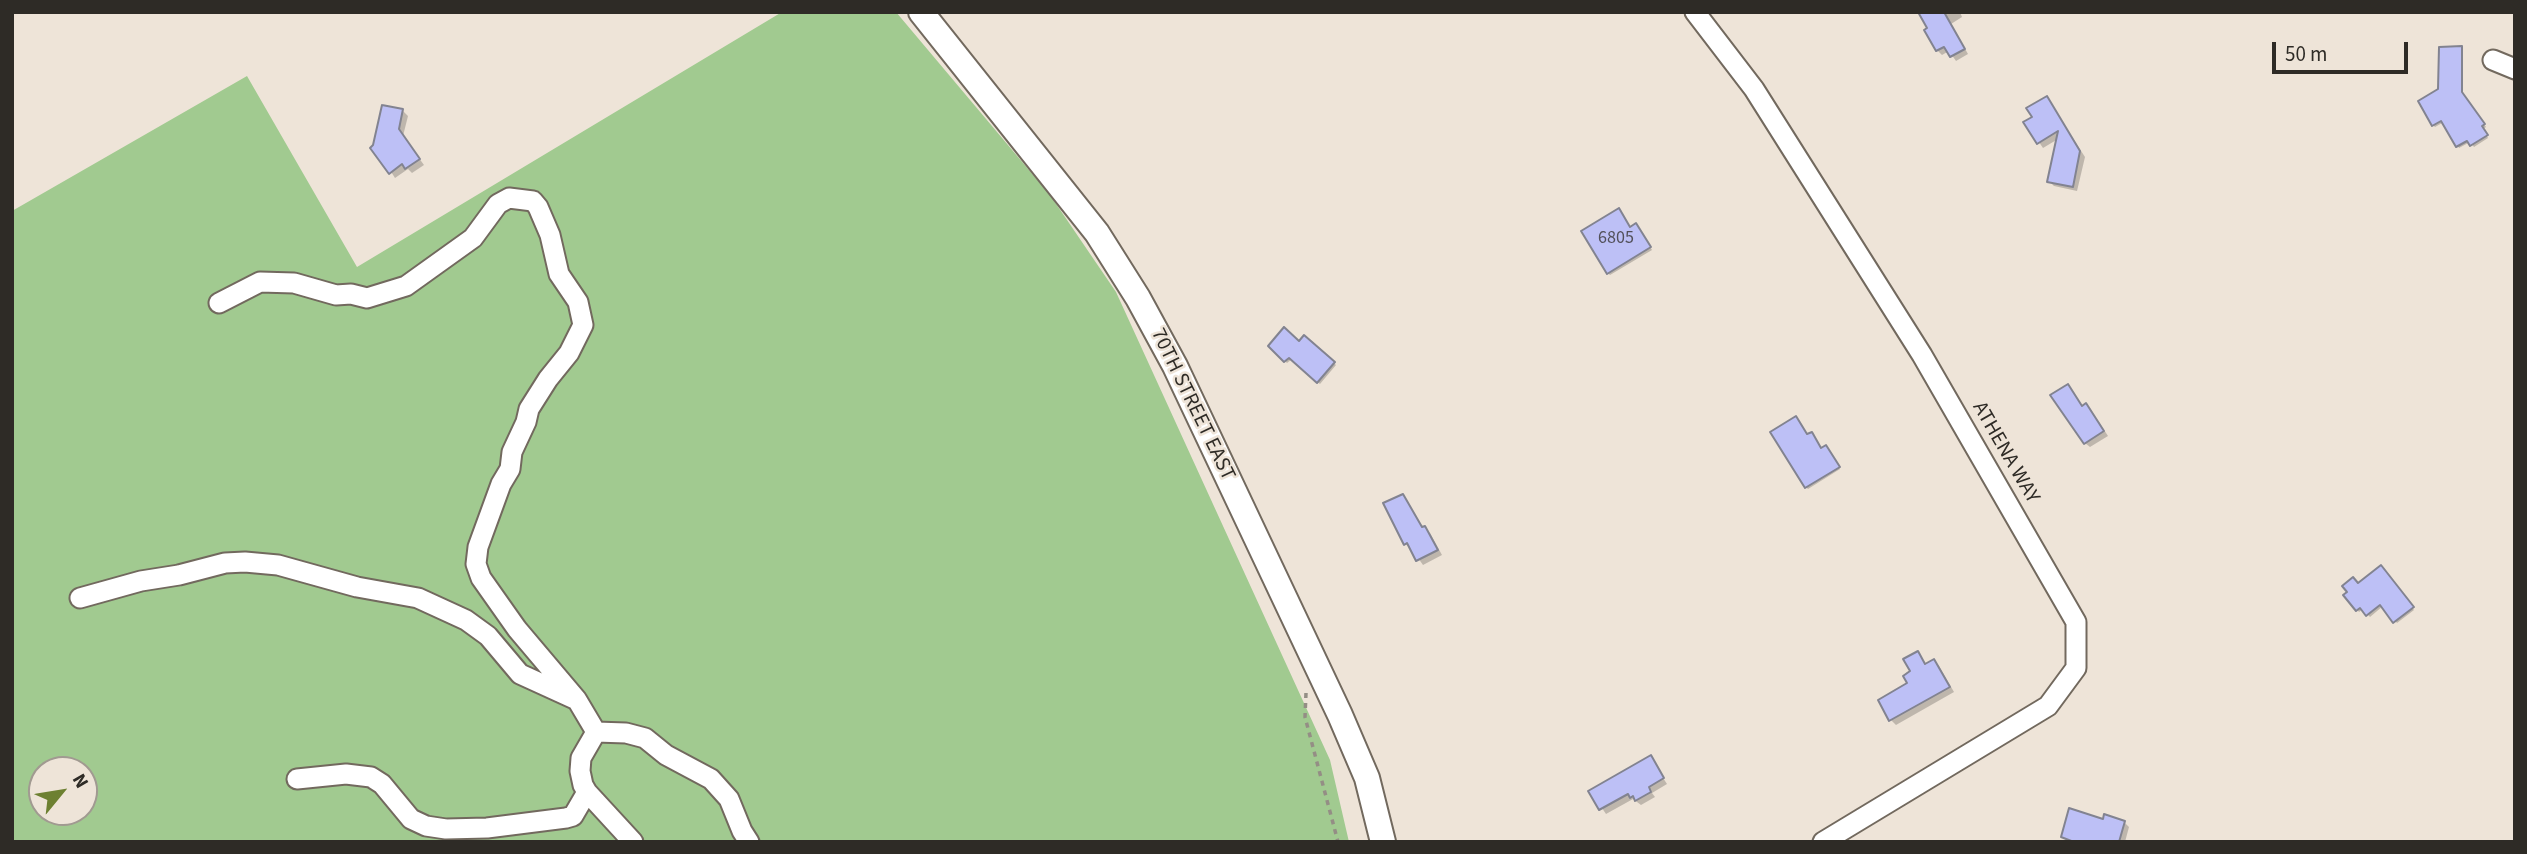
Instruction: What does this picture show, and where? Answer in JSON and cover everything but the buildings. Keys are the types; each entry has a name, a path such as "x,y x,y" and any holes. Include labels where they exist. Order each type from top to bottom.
{"main road":[{"name":"70TH STREET EAST","path":"921,12 1097,233 1144,310 1175,366 1340,715 1367,778 1384,842"}],"street":[{"name":"ATHENA WAY","path":"1695,12 1754,89 1922,355 2076,622 2076,668 2048,706 1823,842"},
{"path":"2493,60 2515,69"},
{"path":"219,303 260,282 295,283 336,295 351,294 366,298 406,286 472,238 498,204 509,198 533,201 550,235 559,274 578,302 583,325 569,353 529,409 512,452 510,469 501,484 478,547 477,564 481,578 517,629 577,701 596,732"},
{"path":"80,598 118,586 225,563 278,565 357,587 418,598 449,611 488,636 520,674 577,701"},
{"path":"596,732 584,751 580,765 581,779 587,792 633,842"},
{"path":"596,732 626,733 645,738 666,755 711,779 729,799 749,842"},
{"path":"298,779 346,774 370,776 382,784 411,819 426,826 446,829 487,828 566,818 573,816 587,792"}],"path":[{"path":"1306,682 1305,718 1338,842"}],"green space":[{"path":"782,12 896,12 1050,195 1116,292 1330,760 1349,842 12,842 12,211 247,76 357,267"}]}
